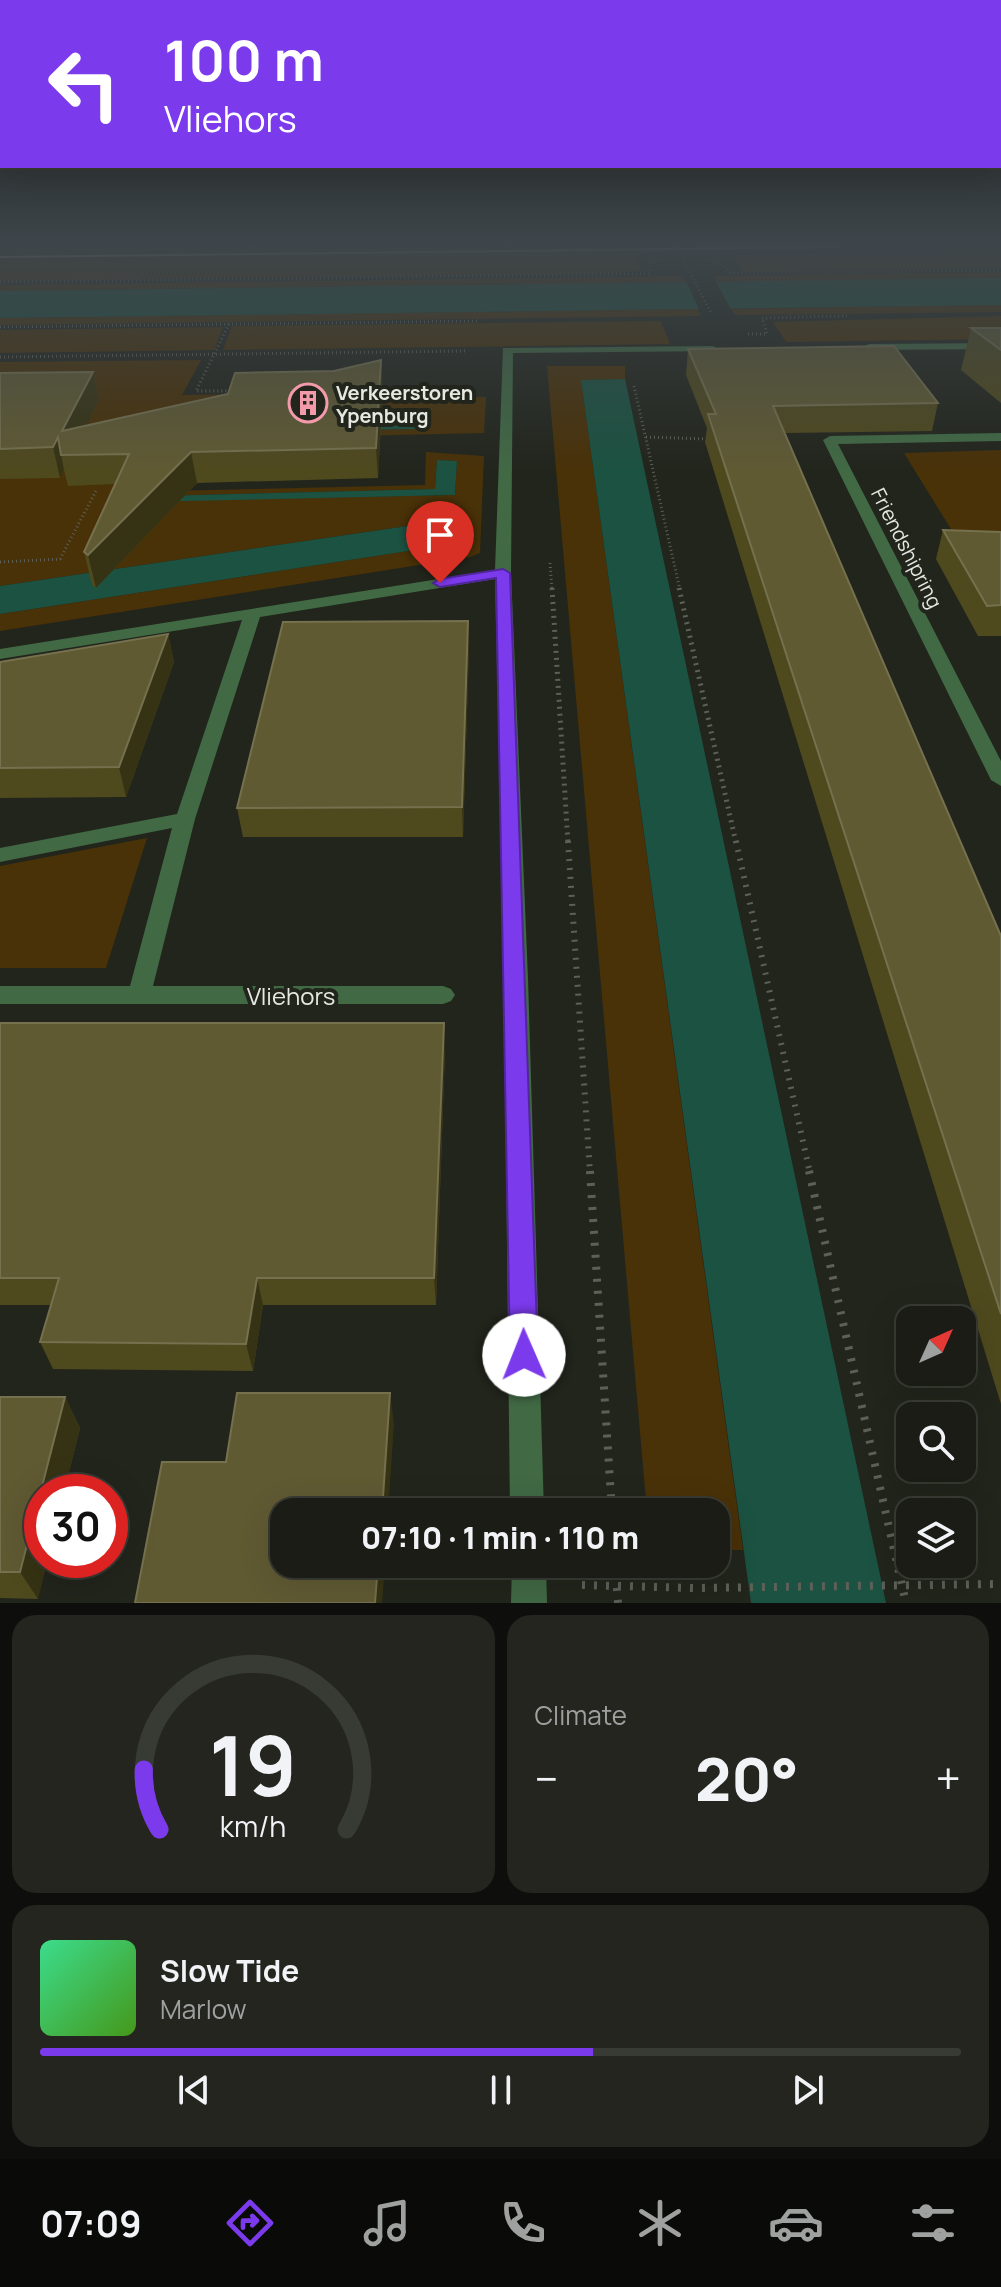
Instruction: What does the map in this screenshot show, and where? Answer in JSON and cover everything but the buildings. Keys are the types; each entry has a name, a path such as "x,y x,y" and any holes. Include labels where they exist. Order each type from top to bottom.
{"street":[{"path":"849,348 1001,346"},
{"path":"879,347 889,359"},
{"path":"527,1498 503,573 507,350 730,349"},
{"name":"Friendshipring","path":"1001,437 944,432 830,440 1001,780"},
{"path":"0,654 503,573"},
{"path":"139,996 185,819 253,613"},
{"path":"0,855 185,819"},
{"name":"Vliehors","path":"0,995 443,995"}],"path":[{"path":"229,324 220,349 214,354 196,391 242,391"},
{"path":"0,357 507,350"},
{"path":"623,351 629,362 646,437 906,1603"},
{"path":"367,389 460,387 484,393 505,393"},
{"path":"646,437 720,439"},
{"path":"0,562 60,559 97,489"},
{"path":"549,550 611,1498"},
{"path":"616,1578 618,1603"},
{"path":"529,1584 694,1588 1001,1584"}],"shaded area":[{"path":"0,322 249,322 0,325"},
{"path":"661,322 670,344 223,350 232,326"},
{"path":"773,322 1001,322 1001,339 786,342"},
{"path":"223,327 214,350 0,353 0,330"},
{"path":"201,360 182,395 460,390 468,397 486,397 484,433 183,440 167,491 425,485 426,452 484,456 480,553 0,631 0,614 434,547 437,533 428,523 0,586 0,362","holes":["417,423 416,429 177,433 153,496 435,489 437,460 457,461 455,495 140,501 169,426"]},
{"path":"547,366 625,366 625,379 581,380 743,1550 730,1550 730,1498 646,1498"},
{"path":"625,379 886,1603 751,1603 581,380"},
{"path":"417,423 416,429 177,433 154,496 435,489 437,460 457,461 455,495 139,502 169,426"},
{"path":"1001,450 1001,534 954,534 904,453"},
{"path":"428,523 437,533 434,547 0,614 0,586"},
{"path":"147,838 106,968 0,968 0,866"}],"place":[{"name":"Verkeerstoren Ypenburg","path":"308,403"}],"route":[{"path":"440,583 503,573 524,1355"}]}
